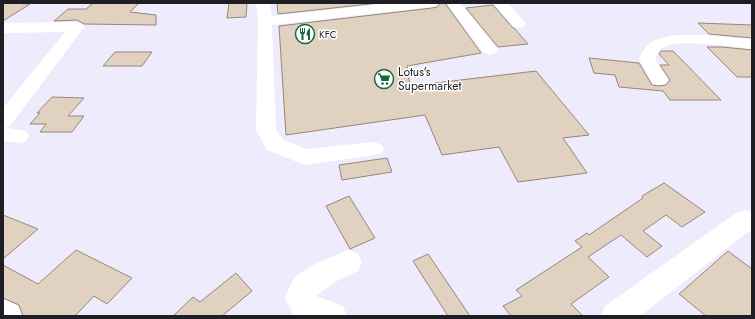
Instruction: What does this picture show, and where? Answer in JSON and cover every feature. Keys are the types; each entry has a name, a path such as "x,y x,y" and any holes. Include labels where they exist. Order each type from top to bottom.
{"street":[{"path":"297,3 299,18"},
{"path":"372,149 306,157 286,151 275,145 266,130 264,12 299,18 334,8 426,3"},
{"path":"453,3 490,50"},
{"path":"500,3 519,24"},
{"path":"3,28 77,27 3,121"},
{"path":"659,80 647,59 649,52 656,44 678,39 752,44"},
{"path":"616,316 745,220 752,223"},
{"path":"332,316 303,304 300,298 301,292 313,280 348,262"},
{"path":"3,314 7,316"}],"building":[{"path":"3,3 8,3 30,4 3,21"},
{"path":"93,3 139,3 130,12 156,15 156,25 84,24 77,20 54,21 68,9 86,9"},
{"path":"229,3 247,3 246,17 227,18"},
{"path":"277,3 379,3 278,14"},
{"name":"Lotus's Supermarket","path":"440,3 445,3 481,53 407,66 410,86 536,71 589,135 563,138 587,173 518,182 499,147 442,155 425,115 286,135 279,26 432,8 437,7"},
{"path":"493,5 528,44 498,47 466,8"},
{"path":"698,23 752,25 752,38 709,34"},
{"path":"707,47 752,50 752,77 737,77"},
{"path":"661,51 673,51 721,100 670,100 663,91 619,87 615,75 594,73 589,58 639,63 652,85 659,86 666,85 670,80 660,65 669,65 659,54"},
{"path":"115,52 152,52 142,66 103,66"},
{"path":"52,97 84,98 68,116 84,116 72,132 40,132 46,124 30,124 40,113 37,113"},
{"path":"387,158 392,172 342,180 339,165"},
{"path":"664,183 705,212 682,227 666,215 643,231 662,246 647,257 621,235 588,257 609,277 571,304 583,316 511,316 503,306 522,296 516,290 582,247 575,241 587,233 589,235 643,198 642,196"},
{"path":"349,196 375,238 350,249 326,206"},
{"path":"3,215 38,229 3,259"},
{"path":"76,250 132,278 107,304 94,296 75,316 23,316 19,305 3,298 3,265 38,284"},
{"path":"728,251 752,269 752,316 706,316 679,294"},
{"path":"428,254 470,316 448,316 413,261"},
{"path":"236,273 252,291 222,316 173,316 193,297 200,302"}],"place":[{"name":"KFC","path":"305,34"},
{"name":"Lotus's Supermarket","path":"384,79"}]}
